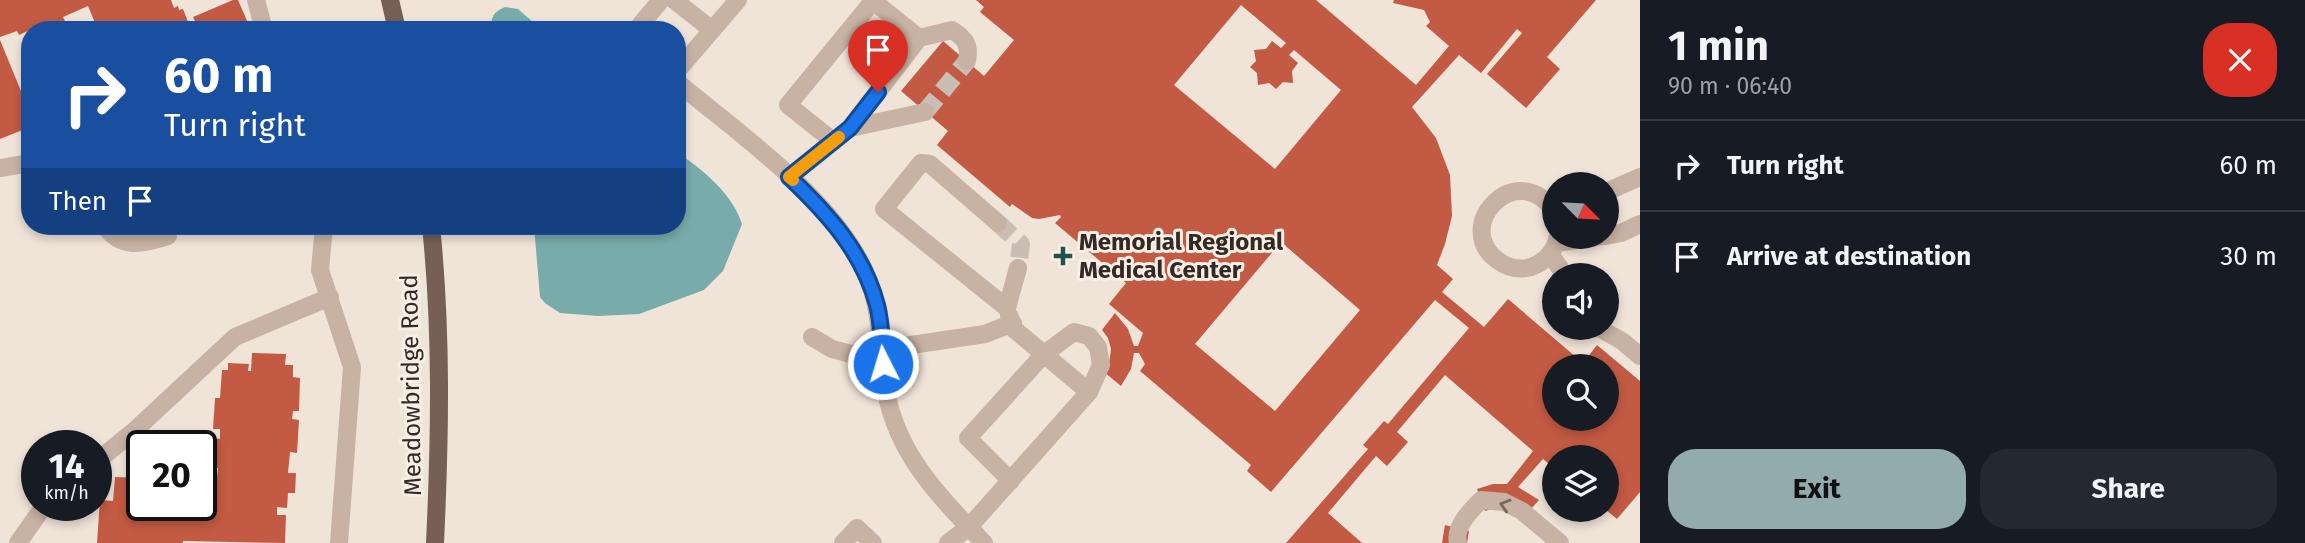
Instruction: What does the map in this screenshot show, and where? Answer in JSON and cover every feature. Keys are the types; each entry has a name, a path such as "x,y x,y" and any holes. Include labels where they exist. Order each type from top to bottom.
{"main road":[{"path":"390,0 395,21"},
{"name":"Meadowbridge Road","path":"432,235 440,358 435,543"}],"street":[{"path":"256,0 262,21"},
{"path":"644,21 661,0"},
{"path":"674,0 712,30"},
{"path":"686,60 738,0"},
{"path":"833,141 788,105 873,1 919,38"},
{"path":"789,177 850,128 919,38 953,30 964,38 969,49 967,61"},
{"path":"686,90 820,206 851,245 867,274 877,306 884,380 901,439 918,469 935,491 984,543"},
{"path":"850,128 925,112"},
{"path":"998,223 930,164 921,163 884,209 1010,316"},
{"path":"0,168 21,164"},
{"path":"1619,186 1640,177"},
{"path":"1542,198 1520,191 1507,193 1496,199 1483,221 1482,234 1492,257 1516,268 1528,268 1540,263 1551,249"},
{"path":"1619,233 1640,225"},
{"path":"116,235 122,241 138,244 168,236"},
{"path":"323,235 320,270 352,367 339,543"},
{"path":"1018,268 1010,316 1015,330 1090,392"},
{"path":"112,449 235,337 330,297"},
{"path":"812,337 842,353 851,354 985,334 1010,316"},
{"path":"948,543 969,527 1011,481 1090,392 1101,365 1098,347 1089,336 1074,332 1044,354 968,438 1011,481"},
{"path":"1619,339 1640,356"},
{"path":"1458,543 1456,535 1459,528 1481,500 1504,502 1522,511 1560,543"},
{"path":"18,543 33,521"},
{"path":"842,543 857,528 873,543"}],"water":[{"path":"505,7 518,9 532,21 491,21 498,11"},
{"path":"686,159 706,174 732,202 738,213 742,224 723,271 704,290 639,314 598,316 560,313 540,297 535,235 686,235"}],"building":[{"path":"0,0 171,0 174,8 178,6 179,10 183,9 188,21 94,21 88,6 63,17 65,21 21,21 21,34 17,31 0,37"},
{"path":"238,0 247,21 195,21 193,17"},
{"path":"976,0 1316,0 1416,85 1449,46 1426,26 1430,22 1424,10 1393,3 1394,0 1596,0 1547,57 1560,69 1526,108 1487,74 1522,33 1517,29 1481,73 1459,55 1412,107 1436,138 1450,175 1452,216 1437,265 1453,279 1442,292 1484,327 1508,299 1542,328 1542,340 1556,340 1572,354 1542,354 1542,431 1619,431 1619,363 1640,381 1640,492 1619,517 1619,445 1542,445 1542,460 1518,487 1539,500 1522,519 1513,511 1485,511 1477,489 1493,484 1507,484 1533,451 1445,375 1397,432 1408,442 1387,466 1376,456 1328,513 1362,543 1286,543 1368,449 1363,445 1384,421 1388,424 1469,328 1435,300 1271,492 1247,471 1251,465 1140,371 1145,364 1139,353 1134,353 1131,369 1121,386 1104,372 1109,364 1111,349 1102,330 1115,313 1128,329 1134,346 1138,346 1143,333 1109,304 1126,283 1055,223 1060,215 1032,218 1012,204 1010,207 937,145 948,131 901,91 943,41 984,76 1014,40 980,12 984,7","holes":["1241,5 1286,43 1281,48 1272,41 1266,49 1254,50 1256,61 1250,67 1257,73 1258,85 1269,83 1276,89 1283,82 1293,83 1292,71 1298,63 1289,55 1294,50 1341,90 1275,169 1174,85","1281,242 1360,310 1275,411 1195,344"]},
{"path":"0,40 21,91 21,131 0,139"},
{"path":"1597,345 1608,354 1590,354"},
{"path":"252,353 286,354 285,365 293,365 293,377 300,378 299,411 293,411 292,419 299,420 297,453 290,452 288,473 296,473 295,493 288,493 287,508 277,507 277,515 286,515 285,543 97,543 99,521 112,521 115,477 126,477 126,521 217,521 217,438 220,439 220,429 213,429 215,398 220,398 222,370 228,370 228,363 249,364 248,371 251,371"},
{"path":"1445,525 1469,531 1467,543 1442,543"}],"tunnel":[{"path":"925,112 967,61"},
{"path":"998,223 1021,244 1018,268"}],"slow traffic":[{"path":"793,180 789,177 839,137"}],"place":[{"name":"Memorial Regional Medical Center","path":"1063,256"}],"route":[{"path":"878,92 850,128 789,177 820,206 851,245 867,274 877,306 883,364"}]}
